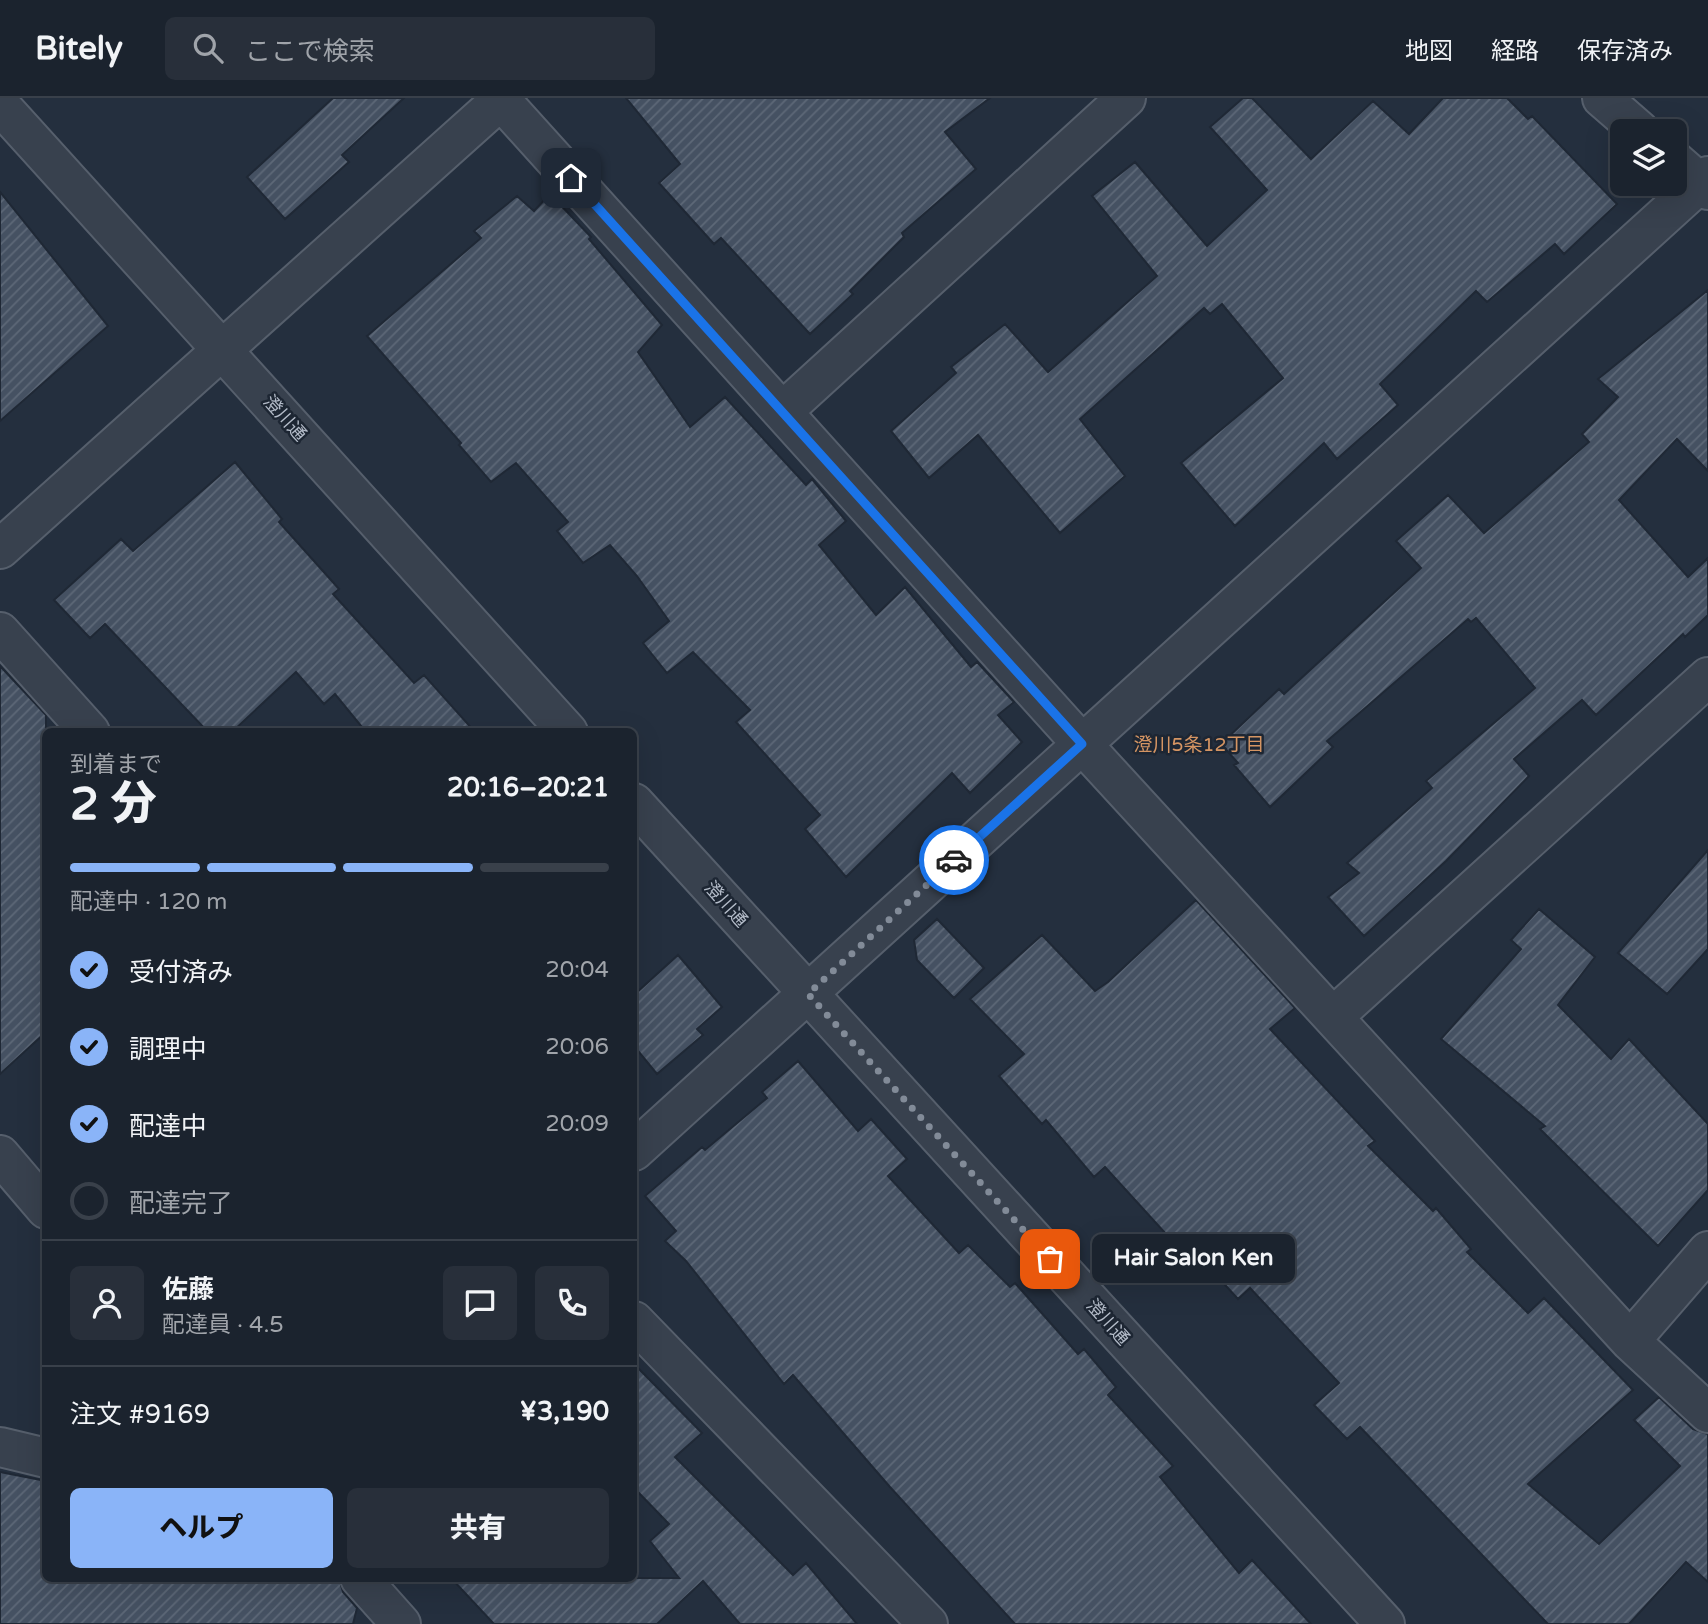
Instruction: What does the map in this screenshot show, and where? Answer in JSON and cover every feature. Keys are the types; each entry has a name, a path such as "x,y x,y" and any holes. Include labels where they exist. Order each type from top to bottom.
{"street":[{"path":"783,411 1126,98"},
{"path":"1602,98 1626,119"},
{"path":"0,549 501,99 1082,744 1630,1341 1708,1413"},
{"name":"澄川通","path":"0,105 564,728"},
{"path":"637,1149 1698,178"},
{"path":"0,632 86,728"},
{"path":"1334,1016 1708,677"},
{"name":"澄川通","path":"637,806 1385,1624"},
{"path":"0,1154 42,1204"},
{"path":"1630,1341 1708,1251"},
{"path":"637,1324 928,1624"},
{"path":"0,1447 42,1457"},
{"path":"364,1582 401,1624"}],"building":[{"path":"333,98 404,98 342,155 349,162 285,219 247,177"},
{"path":"626,98 990,98 945,132 976,169 902,233 904,237 850,291 853,294 810,334 721,238 714,244 659,183 680,164"},
{"path":"1243,98 1252,98 1311,159 1373,101 1409,134 1443,98 1507,98 1528,119 1532,116 1617,204 1564,254 1555,244 1487,302 1476,291 1380,384 1398,405 1337,459 1324,443 1235,526 1181,463 1283,378 1222,304 1210,314 1204,308 1080,419 1125,476 1060,533 978,435 929,478 891,431 956,373 951,367 1005,324 1048,372 1157,276 1092,196 1135,162 1207,246 1267,190 1210,127"},
{"path":"0,192 108,326 0,421"},
{"path":"550,194 591,237 589,239 662,325 638,352 690,427 725,397 806,485 812,479 846,521 819,545 876,615 905,587 971,667 977,662 1014,702 998,715 1022,742 970,793 952,773 846,877 805,829 820,815 736,722 750,710 693,652 667,673 643,643 669,621 637,576 610,545 583,563 557,531 568,522 516,463 491,482 459,445 461,443 367,336 481,238 474,231 517,196 534,211"},
{"path":"1708,290 1708,471 1677,439 1619,500 1688,577 1708,558 1708,615 1685,637 1683,634 1596,715 1582,700 1514,759 1529,776 1446,861 1364,936 1328,897 1359,873 1347,863 1432,788 1426,781 1535,688 1476,618 1471,622 1468,619 1327,741 1333,747 1270,807 1234,765 1238,763 1221,744 1279,689 1284,694 1421,568 1396,541 1448,495 1484,533 1589,442 1582,434 1618,397 1598,379"},
{"path":"235,462 282,519 279,522 339,589 333,594 414,683 424,675 471,728 363,728 335,694 324,704 296,672 236,728 204,728 105,624 90,638 54,600 121,539 133,551"},
{"path":"0,666 46,715 46,728 42,728 42,1036 0,1074"},
{"path":"1708,850 1708,949 1667,994 1618,953"},
{"path":"1196,900 1295,1008 1270,1029 1375,1141 1368,1146 1433,1211 1436,1208 1471,1249 1467,1252 1528,1313 1544,1298 1633,1390 1528,1484 1599,1544 1680,1466 1634,1420 1659,1397 1693,1429 1708,1434 1708,1582 1686,1562 1629,1624 1548,1624 1360,1427 1347,1439 1314,1405 1339,1383 1250,1288 1238,1299 1186,1237 1176,1245 1105,1167 1094,1177 1046,1120 1042,1124 999,1076 1024,1054 970,999 1042,935 1095,991"},
{"path":"1539,909 1595,957 1558,1005 1611,1059 1629,1039 1708,1124 1708,1190 1658,1246 1540,1129 1545,1126 1441,1039 1521,949 1511,940"},
{"path":"937,919 984,968 954,998 917,960 914,940"},
{"path":"678,955 722,1007 697,1029 703,1035 657,1074 637,1050 637,992"},
{"path":"798,1061 858,1131 871,1119 907,1159 888,1176 959,1253 968,1245 1010,1287 1015,1283 1078,1354 1084,1349 1116,1387 1108,1395 1173,1466 1160,1477 1239,1573 1252,1560 1311,1624 1015,1624 890,1487 793,1375 784,1384 686,1261 665,1241 676,1231 645,1196 702,1147 705,1150 767,1098 762,1092"},
{"path":"637,1367 702,1433 675,1457 793,1575 806,1563 857,1624 740,1624 703,1581 657,1624 494,1624 455,1582 637,1582 637,1578 679,1578 650,1541 669,1524 638,1492"},
{"path":"0,1472 42,1480 42,1582 340,1582 343,1592 357,1608 353,1624 0,1624"}],"way so far":[{"path":"954,860 808,994 1050,1259"}],"place":[{"name":"Hair Salon Ken","path":"1050,1259"}],"district":[{"name":"澄川5条12丁目","path":"1199,744"}],"route":[{"path":"571,178 1082,744 954,860"}]}
